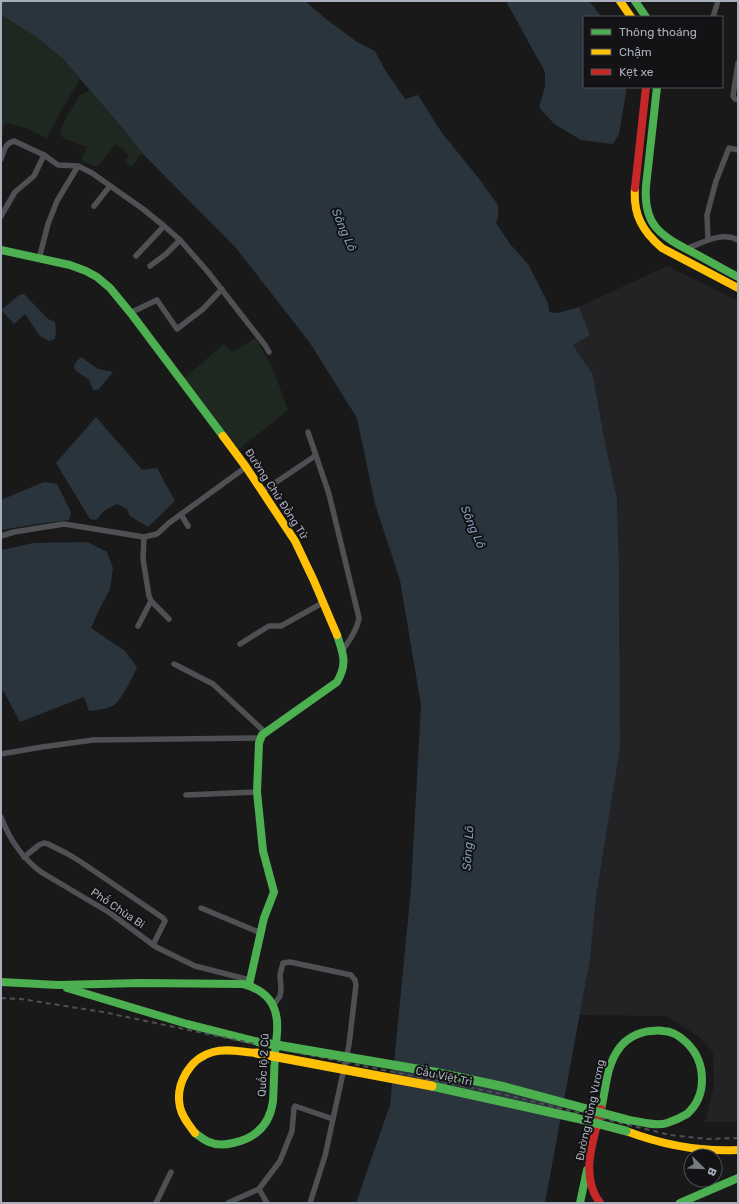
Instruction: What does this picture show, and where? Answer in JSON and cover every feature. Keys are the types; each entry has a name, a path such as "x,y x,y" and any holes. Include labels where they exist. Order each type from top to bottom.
{"main road":[{"path":"620,1 630,16"},
{"path":"634,1 645,16"},
{"path":"646,88 634,203 640,224 653,241 662,248 737,286"},
{"path":"657,88 645,200 647,211 656,228 669,240 738,277"},
{"name":"Đường Chử Đồng Tử","path":"1,250 86,271 110,288 246,467 263,491 294,541 324,602 337,634 341,651 344,656 344,668 337,682 263,736"},
{"path":"263,736 258,749 257,792 263,851 274,892 264,918 249,982 266,997 273,1006"},
{"name":"Quốc lộ 2 Cũ","path":"1,982 58,985 249,982"},
{"name":"Quốc lộ 2 Cũ","path":"58,985 187,1024 259,1042"},
{"name":"Quốc lộ 2 Cũ","path":"256,1053 239,1050 218,1051 206,1055 188,1069 182,1082 179,1105 181,1113 187,1124 194,1133 201,1138 216,1144 236,1143 255,1135 266,1122 273,1099 277,1024 276,1012 273,1006"},
{"name":"Đường Hùng Vương","path":"600,1203 590,1185 590,1157 610,1066 616,1051 626,1041 639,1033 646,1031 653,1030 667,1032 681,1038 692,1047 700,1060 703,1075 700,1096 686,1113 674,1121 660,1124 650,1124 638,1120 628,1120"},
{"name":"Cầu Việt Trì","path":"259,1042 434,1072 505,1087 628,1120"},
{"name":"Cầu Việt Trì","path":"256,1053 432,1086 576,1118 626,1131 660,1143 709,1150 738,1150"},
{"path":"580,1203 590,1157"},
{"path":"680,1203 738,1178"}],"street":[{"path":"714,16 718,1"},
{"path":"738,63 733,96 738,100"},
{"path":"1,159 5,147 9,142 14,141 44,155 58,165 78,166 92,173 143,209 180,240 222,289 266,345 269,352"},
{"path":"708,240 707,215 716,181 729,148 738,150"},
{"path":"1,216 15,192 34,176 44,155"},
{"path":"39,259 48,224 57,201 78,166"},
{"path":"94,206 110,186"},
{"path":"136,256 164,226"},
{"path":"686,249 720,237 728,237 738,240"},
{"path":"150,266 166,254 180,240"},
{"path":"130,313 157,300 177,329 217,296 222,289"},
{"path":"308,432 329,494 359,618 353,635 341,651"},
{"path":"263,491 315,456"},
{"path":"1,536 14,532 64,524 144,537 157,534 169,523 246,467"},
{"path":"181,514 188,526"},
{"path":"144,537 143,559 149,596 151,602 169,619"},
{"path":"138,626 151,602"},
{"path":"240,644 269,626 281,626 324,602"},
{"path":"174,664 213,684 263,736"},
{"path":"1,754 42,746 93,740 263,736"},
{"path":"186,795 257,792"},
{"name":"Phố Chùa Bi","path":"1,817 4,825 24,857 41,872 112,915 153,945 195,966 249,982"},
{"path":"24,857 39,845 48,844 68,854 127,893 165,921 153,945"},
{"path":"201,908 261,933"},
{"path":"273,1006 280,996 280,975 283,963 290,962 351,975 355,980 356,985 350,1045 325,1156 310,1203"},
{"path":"228,1203 259,1190 280,1161 292,1131 294,1108 296,1106 333,1118"},
{"path":"156,1203 171,1172"},
{"path":"259,1190 267,1203"}],"shaded area":[{"path":"1,15 38,38 64,60 80,79 47,138 23,127 5,123 1,143"},
{"path":"90,90 142,153 132,167 124,161 129,155 116,144 97,167 81,161 87,147 65,139 59,134 67,116 80,95"},
{"path":"667,266 738,301 738,1122 705,1122 714,1086 713,1052 698,1036 666,1016 579,1015 590,959 596,898 620,748 619,566 617,499 593,375 573,345 590,335 579,307"},
{"path":"256,338 274,371 288,410 238,450 183,379 224,344 232,352"}],"water":[{"name":"Sông Lô","path":"1,1 305,1 357,42 375,51 385,70 405,99 418,95 442,133 477,176 498,205 498,217 496,223 510,244 528,264 548,303 549,312 558,313 579,307 590,335 573,345 593,375 617,499 620,748 596,898 590,959 545,1203 356,1203 390,1105 411,888 421,705 400,580 375,504 357,418 310,343 236,248 142,153 64,60 38,38 1,15"},
{"path":"506,1 589,1 601,16 583,16 583,88 627,88 619,134 613,144 581,140 554,124 539,107 545,87 545,72"},
{"path":"24,294 48,319 55,322 55,339 49,341 40,336 25,314 14,324 1,310 19,295"},
{"path":"81,357 98,369 113,372 98,390 93,390 89,380 75,370 74,366"},
{"path":"96,417 142,470 157,468 175,501 148,527 130,516 127,509 117,504 105,510 96,520 90,519 56,463"},
{"path":"44,482 57,484 71,512 69,520 1,530 1,500"},
{"path":"87,542 107,552 113,568 110,589 91,628 125,651 137,667 124,693 117,703 112,706 89,711 84,697 20,722 4,692 1,691 1,550 33,543"}],"railway":[{"path":"1,998 21,999 103,1012 502,1094 670,1135 706,1139 738,1138"}],"traffic: fast":[{"path":"635,1 645,16"},
{"path":"657,88 646,186 646,200 651,221 664,235 673,241 738,277"},
{"path":"1,250 70,265 97,277 110,288 133,316 223,436"},
{"path":"249,985 264,918 274,892 263,851 257,792 259,743 262,735 337,682 343,664 343,653 337,635"},
{"path":"1,982 58,985 140,983 243,984 262,992 272,1003 277,1019 273,1101 269,1117 265,1124 255,1134 249,1138 233,1143 212,1143 195,1133"},
{"path":"67,988 187,1024 259,1042"},
{"path":"601,1109 611,1064 618,1050 624,1043 632,1037 646,1032 662,1031 670,1032 676,1035 687,1043 698,1059 702,1078 699,1098 687,1114 667,1123 653,1124 628,1120"},
{"path":"259,1042 434,1072 505,1087 628,1120"},
{"path":"432,1086 576,1118 626,1131"},
{"path":"580,1203 587,1170"},
{"path":"680,1203 738,1178"}],"traffic: slow":[{"path":"620,1 630,16"},
{"path":"635,188 637,214 644,228 655,242 662,248 738,288"},
{"path":"223,436 246,467 295,541 337,635"},
{"path":"195,1133 182,1114 179,1098 182,1081 191,1066 197,1060 213,1052 229,1050 256,1053"},
{"path":"256,1053 432,1086"},
{"path":"626,1131 667,1144 695,1149 738,1150"}],"traffic: jam":[{"path":"635,188 646,88"},
{"path":"600,1203 590,1181 589,1169 592,1145 601,1109"}]}
